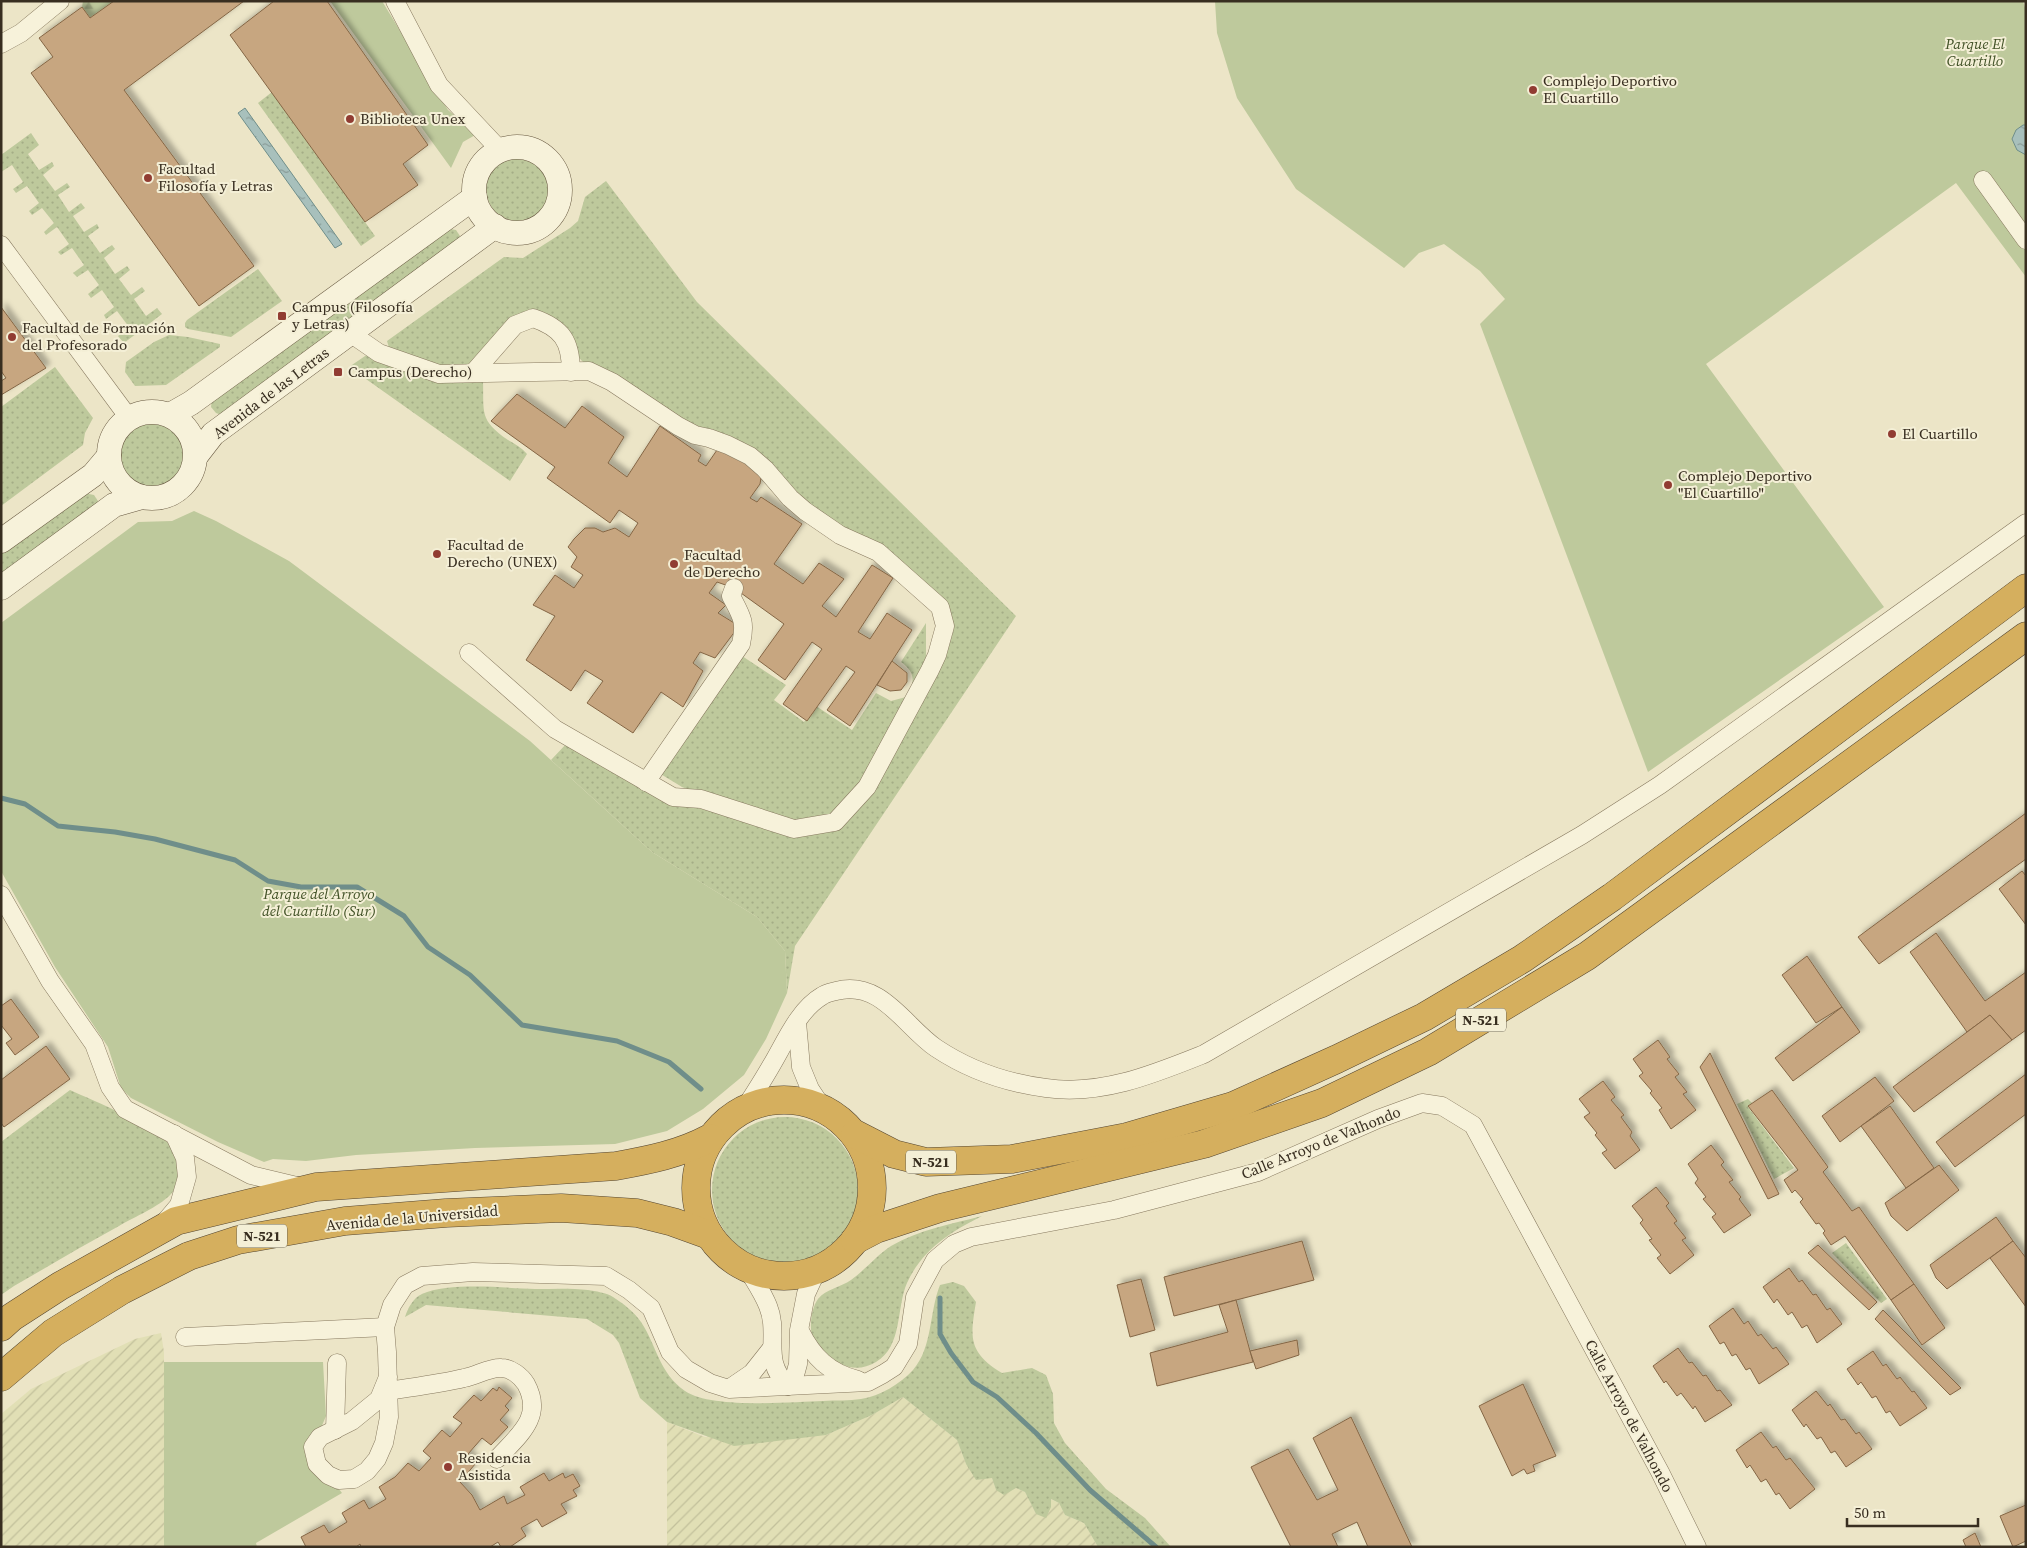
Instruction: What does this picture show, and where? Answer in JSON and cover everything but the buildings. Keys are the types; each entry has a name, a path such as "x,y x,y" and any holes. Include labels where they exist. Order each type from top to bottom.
{"highway":[{"name":"N-521","path":"855,1134 894,1154 926,1162 1012,1159 1126,1137 1233,1106 1337,1059 1424,1016 1522,959 1612,897 2026,588"},
{"name":"N-521","path":"854,1240 876,1229 940,1208 1204,1144 1322,1103 1428,1052 1587,956 2026,636"},
{"name":"N-521","path":"784,1099 803,1101 822,1108 844,1122 855,1134 866,1155 872,1188 870,1208 866,1220 854,1240 834,1261 805,1274 770,1275 747,1268 726,1254 709,1235 697,1204 696,1181 700,1159 710,1138 720,1126 745,1108 764,1101 784,1099"},
{"name":"N-521","path":"1,1327 12,1317 60,1286 176,1221 306,1189 616,1166 655,1160 692,1148 710,1138"},
{"name":"Avenida de la Universidad","path":"1,1377 53,1333 122,1290 189,1256 238,1240 346,1221 446,1213 560,1208 637,1213 673,1222 709,1235"}],"main road":[{"path":"513,147 526,148 544,156 556,172 560,192 554,211 540,226 528,231 514,232 495,226 482,214 475,197 475,183 479,169 488,158 500,150 513,147"},
{"path":"170,415 191,403 475,197"},
{"name":"Avenida de las Letras","path":"196,456 214,434 495,226"},
{"path":"1,588 114,505 142,497 159,497 179,489 190,476 196,456 194,441 188,430 180,421 170,415 152,411 140,413 129,418 119,426 113,437 109,456 111,467 119,482 127,490 142,497"},
{"path":"1,541 93,475 109,456"}],"street":[{"path":"1,44 20,33 60,1"},
{"path":"395,1 439,85 500,150"},
{"path":"1983,180 2026,240"},
{"path":"1,245 129,418"},
{"path":"473,373 515,325 533,318 549,323 562,334 571,355 571,372"},
{"path":"350,334 379,353 439,374 589,371 612,382 678,426 695,435 728,445 750,456 805,511 840,535 878,552 908,577 940,608 945,626 937,655 930,670 867,787 835,822 794,829 701,799 673,797 555,729 469,653"},
{"path":"745,1108 797,1022 812,1004 823,995 849,988 869,992 894,1008 916,1031 937,1048 990,1076 1049,1089 1089,1089 1120,1083 1148,1076 1204,1054 1574,840 1660,785 2026,523"},
{"path":"646,782 741,644 744,628 742,618 731,596 734,588"},
{"path":"1,895 50,980 94,1044 110,1087 125,1109 251,1175 306,1189"},
{"path":"797,1022 801,1067 810,1089 822,1108"},
{"name":"Calle Arroyo de Valhondo","path":"384,1327 392,1305 405,1285 422,1276 473,1272 606,1276 629,1290 650,1308 670,1352 686,1369 710,1383 729,1388 868,1382 894,1367 908,1344 915,1297 935,1260 954,1244 971,1237 1114,1210 1258,1172 1378,1119 1422,1103 1442,1106 1473,1126 1660,1472 1697,1547"},
{"path":"158,1231 178,1205 187,1177 185,1158 174,1134"},
{"path":"747,1268 768,1306 772,1327 771,1350 778,1377 788,1386 795,1375 798,1364 799,1330 806,1294 817,1270"},
{"path":"185,1337 384,1327 388,1384 389,1417 384,1443 377,1459 368,1471 354,1479 339,1480 328,1475 317,1464 313,1447 320,1437 352,1421 379,1399 388,1384"},
{"path":"799,1330 810,1351 826,1365 845,1377 868,1382"},
{"path":"729,1388 752,1373 771,1350"},
{"path":"335,1430 337,1363"},
{"path":"388,1384 464,1378 501,1367 511,1370 523,1379 532,1394 534,1411 523,1431 497,1458"}],"shaded area":[{"path":"161,1333 164,1352 164,1547 1,1547 1,1414 31,1389 135,1339"},
{"path":"903,1397 957,1440 966,1464 992,1478 996,1490 1016,1488 1025,1492 1036,1514 1050,1499 1059,1503 1065,1515 1084,1523 1098,1547 667,1547 667,1422 705,1437 826,1435 872,1415"}],"green space":[{"path":"83,1 114,1 90,18 82,7"},
{"path":"330,1 382,1 448,110 477,134 463,142 451,168"},
{"name":"Complejo Deportivo \"El Cuartillo\"","path":"1215,1 2023,1 2026,11 2026,277 1956,183 1706,364 1884,607 1648,772 1480,324 1505,299 1480,271 1444,244 1419,253 1404,268 1296,189 1237,98 1217,33"},
{"path":"272,92 375,236 361,246 258,103"},
{"path":"31,133 39,145 28,154 39,170 52,162 54,166 43,175 55,191 67,183 70,187 58,195 69,212 81,203 85,208 73,216 84,232 97,224 99,228 88,236 100,253 112,245 115,249 104,258 115,274 127,266 130,270 119,279 131,295 142,287 145,291 134,299 146,316 157,308 162,314 124,343 118,336 129,327 117,311 106,319 104,315 114,307 102,290 91,298 88,294 99,285 88,270 77,277 73,273 84,265 72,248 61,255 58,252 69,244 57,227 46,235 44,232 54,223 42,208 32,215 29,211 39,203 27,186 16,193 13,189 23,182 12,165 1,172 1,155"},
{"path":"518,157 536,163 544,171 550,189 544,207 536,215 518,221 500,215 492,207 486,189 492,171 500,163"},
{"path":"606,181 697,302 1016,616 795,946 787,993 785,951 757,917 652,852 551,760 568,742 667,800 794,833 841,824 942,640 934,598 657,406 582,361 539,315 465,366 436,367 390,351 387,341 504,257 523,258 570,228 578,221 585,197"},
{"path":"445,228 456,230 460,236 458,243 224,416 216,413 211,407 212,399"},
{"path":"258,269 282,301 231,337 185,327 187,320"},
{"path":"169,335 220,344 220,347 166,385 135,386 125,372 126,362 154,342"},
{"path":"368,354 483,380 484,408 488,421 499,433 527,454 510,481 349,367"},
{"path":"55,367 93,418 85,433 83,445 1,506 1,407"},
{"path":"152,422 164,425 175,432 182,443 185,455 182,467 175,478 164,485 152,488 140,485 129,478 122,467 119,455 122,443 129,432 140,425"},
{"path":"84,493 94,495 98,501 96,509 1,578 1,553"},
{"name":"Parque del Arroyo del Cuartillo (Sur)","path":"194,511 289,561 530,741 652,852 757,917 785,951 787,993 766,1039 744,1075 703,1109 667,1131 615,1144 475,1148 356,1155 306,1161 273,1159 264,1162 218,1142 131,1098 121,1088 108,1047 55,967 1,871 1,623 138,522 172,521"},
{"path":"926,623 926,666 864,777 839,808 821,819 797,821 710,798 682,787 659,773 739,654 786,685 774,700 804,722 816,706 852,730 876,693 891,701 906,697 913,682 909,670 901,662"},
{"path":"70,1090 122,1113 159,1135 167,1142 175,1154 179,1174 178,1181 171,1194 160,1203 1,1295 1,1142"},
{"path":"1748,1099 1752,1103 1748,1107 1794,1168 1774,1179 1737,1104"},
{"path":"785,1117 813,1123 836,1139 852,1162 858,1190 852,1218 836,1241 813,1257 785,1263 757,1257 734,1241 718,1218 712,1190 718,1162 734,1139 757,1123"},
{"path":"982,1216 938,1243 913,1271 904,1293 895,1337 885,1355 876,1362 856,1368 843,1365 831,1359 817,1347 813,1341 811,1322 813,1309 821,1296 829,1290 851,1280 891,1246 901,1240 935,1228"},
{"path":"1846,1243 1887,1299 1881,1303 1832,1253"},
{"path":"953,1282 964,1286 976,1302 973,1335 977,1351 1002,1373 1032,1368 1046,1375 1053,1394 1054,1423 1065,1443 1106,1489 1145,1518 1171,1547 1098,1547 1084,1523 1065,1515 1059,1503 1051,1499 1051,1507 1046,1518 1036,1514 1025,1492 1016,1488 1004,1495 996,1490 992,1478 976,1480 966,1464 957,1440 903,1397 872,1415 826,1435 734,1446 667,1422 640,1398 619,1343 613,1335 587,1319 426,1305 405,1317 416,1298 433,1290 447,1288 575,1289 594,1291 613,1297 635,1315 641,1322 669,1376 685,1391 697,1397 752,1403 852,1400 882,1392 896,1385 913,1370 924,1351 940,1285"},
{"path":"164,1362 323,1362 326,1416 313,1447 328,1475 342,1493 256,1543 257,1547 164,1547"}],"water":[{"path":"245,108 342,244 335,248 238,113"},
{"path":"2026,125 2026,155 2017,150 2012,139 2016,130"}],"waterway":[{"path":"1,798 25,804 58,826 115,832 155,839 235,860 268,881 301,887 357,887 404,916 428,947 470,975 522,1025 617,1041 669,1062 701,1089"},
{"path":"940,1298 940,1334 951,1353 973,1382 997,1397 1036,1433 1090,1490 1156,1547"}],"place":[{"name":"Complejo Deportivo El Cuartillo","path":"1533,90"},
{"name":"Biblioteca Unex","path":"350,119"},
{"name":"Facultad Filosofía y Letras","path":"148,178"},
{"name":"Campus (Filosofía y Letras)","path":"282,316"},
{"name":"Facultad de Formación del Profesorado","path":"12,337"},
{"name":"Campus (Derecho)","path":"338,372"},
{"name":"El Cuartillo","path":"1892,434"},
{"name":"Complejo Deportivo \"El Cuartillo\"","path":"1668,485"},
{"name":"Facultad de Derecho (UNEX)","path":"437,554"},
{"name":"Facultad de Derecho","path":"674,564"},
{"name":"Residencia Asistida","path":"448,1467"}],"park label":[{"name":"Parque El Cuartillo","path":"1975,52"}]}
